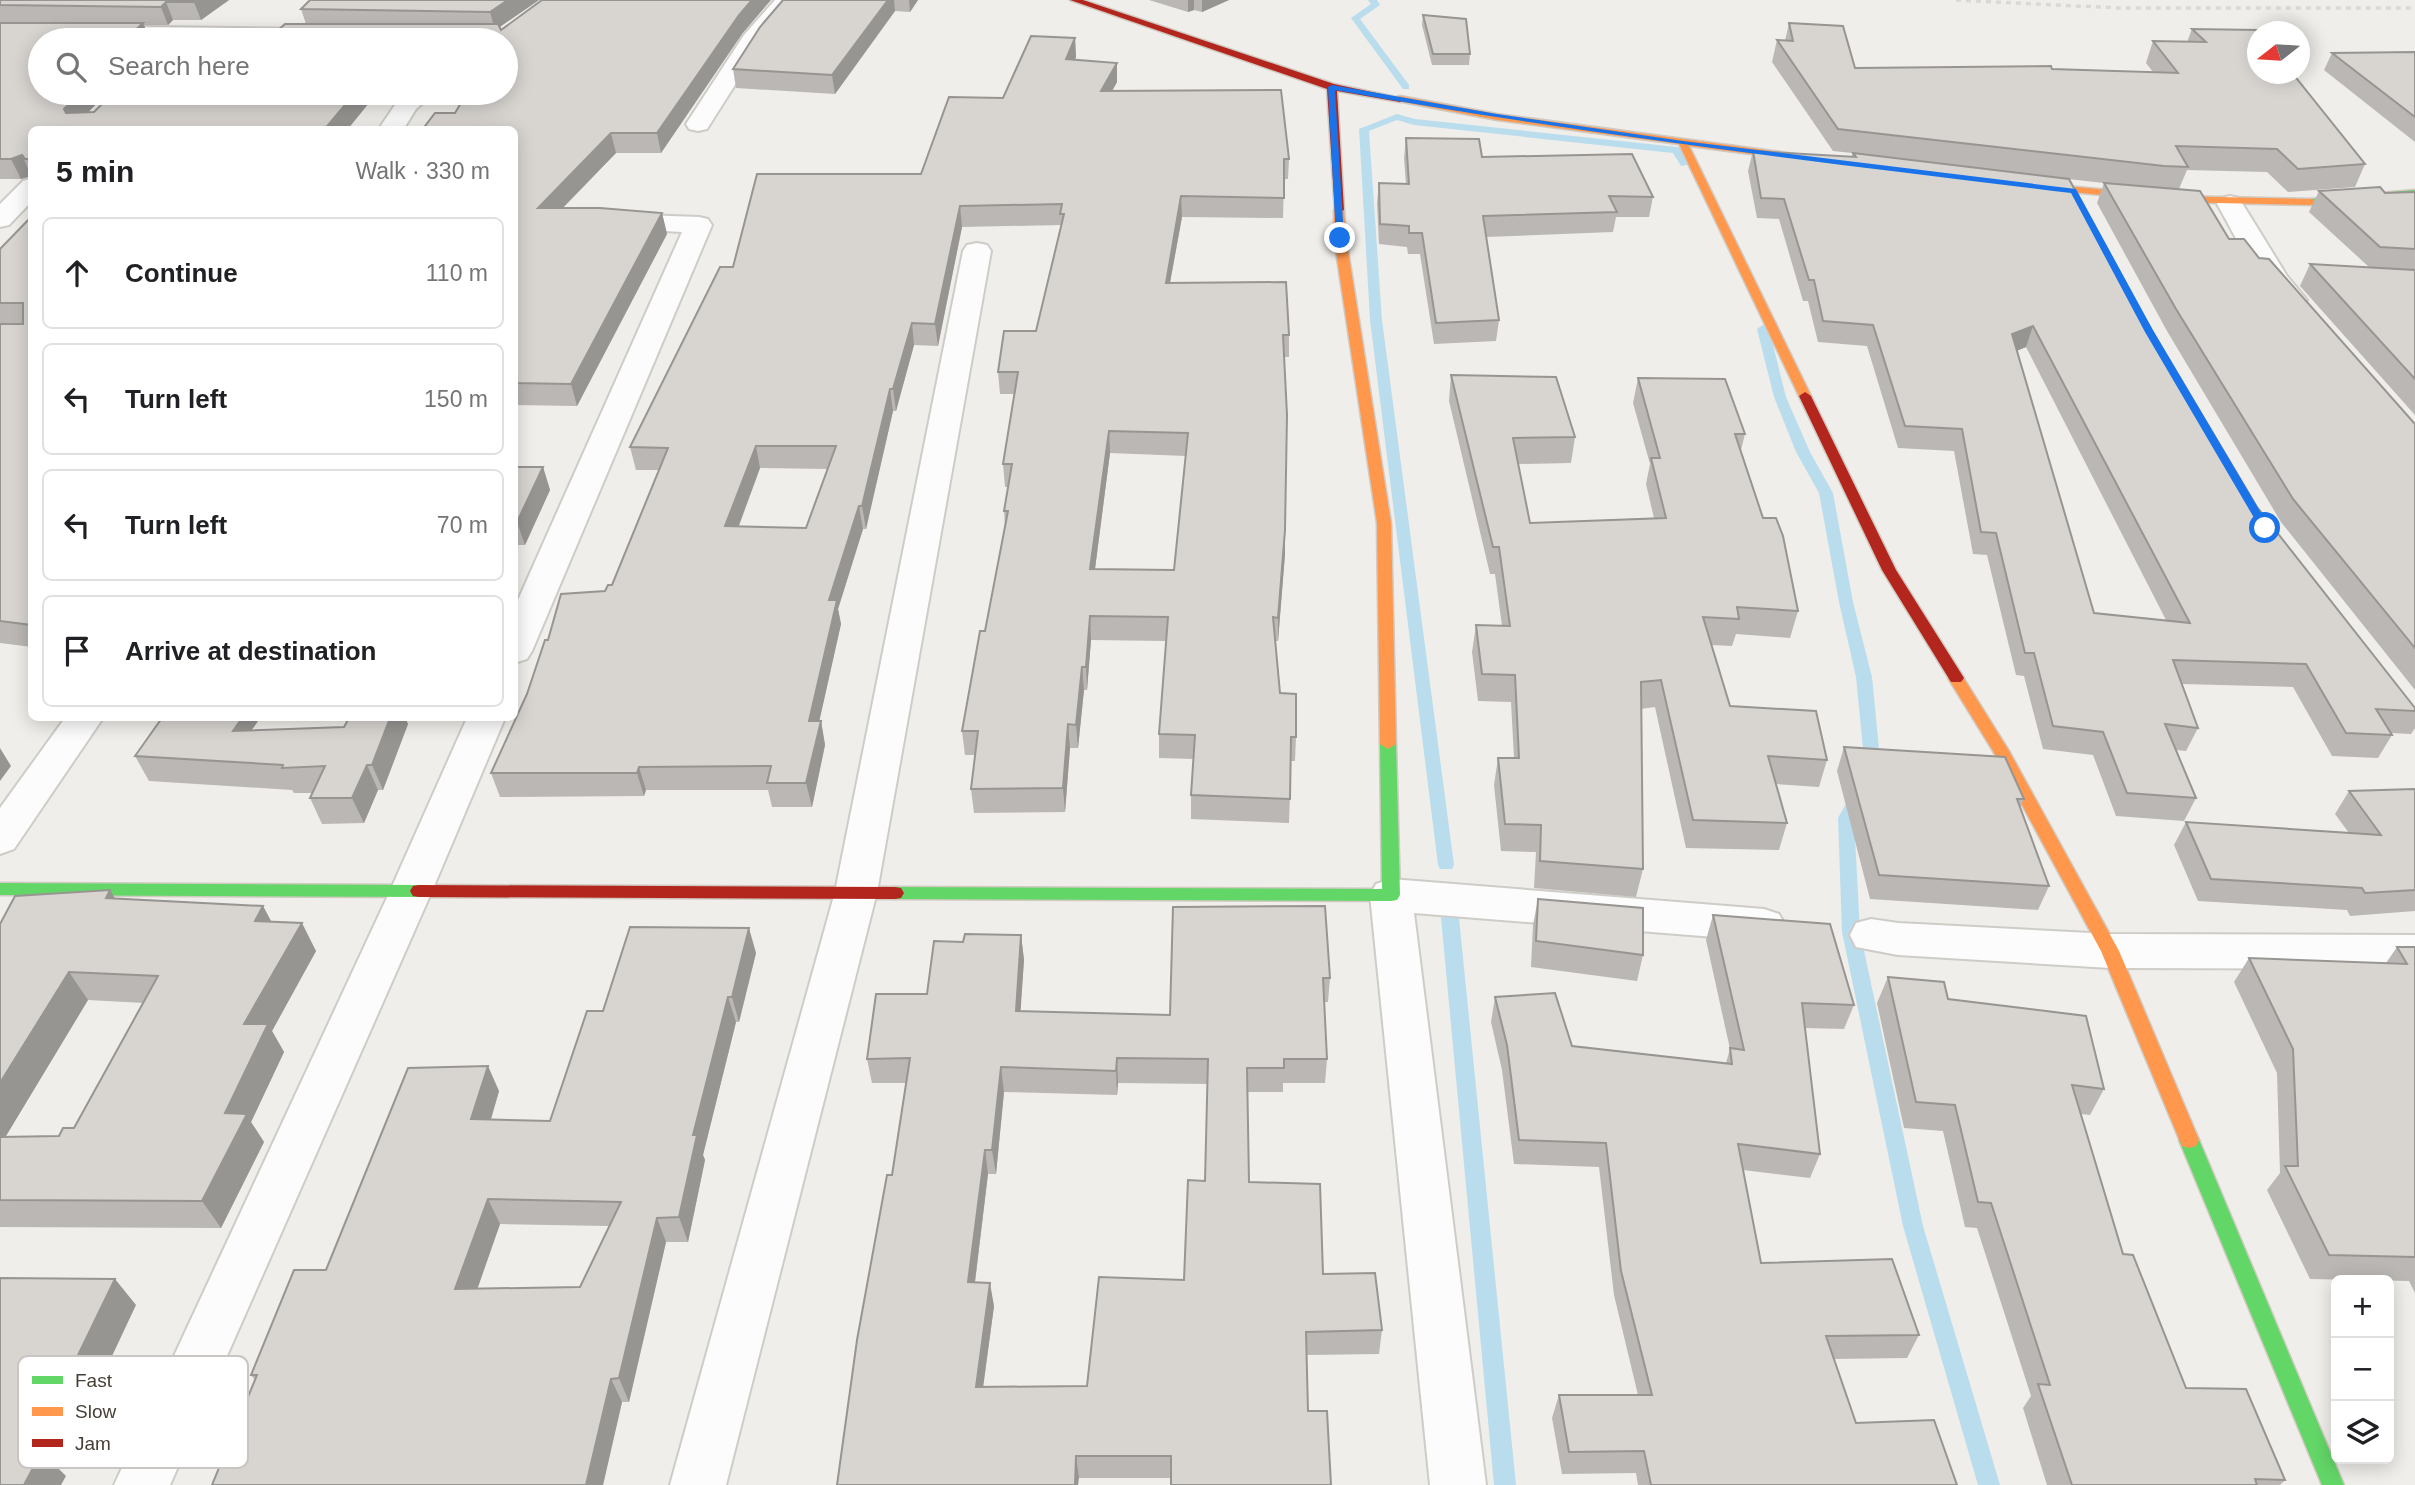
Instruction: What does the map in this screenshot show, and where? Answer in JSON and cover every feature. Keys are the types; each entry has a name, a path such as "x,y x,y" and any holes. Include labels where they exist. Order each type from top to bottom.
{"street":[{"path":"698,124 752,40 787,0"},
{"path":"1074,0 1332,87 1497,117 1818,160"},
{"path":"0,32 28,33"},
{"path":"1332,87 1340,238 1384,523 1391,895 1458,1485"},
{"path":"393,126 406,105"},
{"path":"1683,143 1889,570 2001,751 2110,951 2333,1485"},
{"path":"2006,183 2155,200 2230,204 2383,198 2415,193"},
{"path":"0,219 28,191"},
{"path":"2074,191 2093,226"},
{"path":"2230,204 2272,274 2311,320"},
{"path":"518,642 699,225 617,222"},
{"path":"698,1485 856,892 977,251"},
{"path":"2272,274 2311,276"},
{"path":"0,839 82,721"},
{"path":"200,1356 411,891 485,721"},
{"path":"0,890 1391,895 1805,929"},
{"path":"1871,935 1898,939 2110,951 2415,952"},
{"path":"142,1485 150,1468"}],"building":[{"path":"0,0 197,0 166,2 161,7 0,5"},
{"path":"310,0 508,0 490,12 301,9"},
{"path":"542,0 752,0 657,133 611,133 538,208 600,208 662,213 571,384 518,383 518,126 425,126 435,113 455,113 460,105 518,105 518,28 504,28"},
{"path":"783,0 888,0 832,75 733,69 760,27"},
{"path":"1423,15 1466,19 1470,54 1433,54"},
{"path":"0,23 143,23 138,28 28,28 28,105 68,105 64,109 66,113 94,112 101,105 345,105 327,126 28,126 28,159 22,155 0,159"},
{"path":"1789,23 1843,26 1855,68 2051,66 2052,69 2178,73 2153,41 2206,42 2192,29 2247,30 2247,84 2301,84 2365,164 2298,169 2277,149 2176,146 2188,167 2164,166 1838,129 1777,40 1793,41"},
{"path":"285,24 498,24 500,28 280,28"},
{"path":"1031,36 1075,38 1066,59 1117,63 1101,91 1281,90 1289,159 1284,159 1284,198 1181,196 1166,283 1286,282 1289,335 1283,335 1287,415 1285,530 1278,618 1273,617 1280,693 1296,694 1296,737 1291,737 1290,799 1191,795 1195,735 1159,734 1168,617 1090,616 1086,667 1082,667 1076,725 1068,724 1063,788 971,789 978,731 962,731 980,631 985,631 1008,511 1004,511 1012,464 1003,464 1018,372 998,372 1004,331 1036,331 1064,214 1060,214 1062,204 960,206 935,324 912,323 893,389 890,389 862,506 859,506 829,600 837,600 809,721 821,721 806,783 767,783 771,766 639,767 637,773 491,773 515,721 518,721 518,714 545,640 548,640 561,594 605,591 608,585 612,585 668,448 630,447 720,267 733,267 757,174 921,174 949,97 1003,98","holes":["1109,431 1188,433 1174,570 1090,569","756,446 836,446 806,528 725,526"]},
{"path":"2415,52 2415,117 2332,53"},
{"path":"1406,138 1479,139 1482,157 1632,154 1653,197 1609,196 1617,212 1483,216 1499,320 1436,323 1422,233 1409,233 1409,226 1380,224 1379,183 1409,184"},
{"path":"1753,151 1856,157 1853,153 2069,179 2141,312 2257,507 2415,711 2376,709 2392,735 2346,733 2306,664 2173,660 2198,728 2165,724 2196,798 2127,793 2103,732 2053,726 2034,653 2025,653 1996,533 1981,532 1962,429 1905,426 1873,325 1823,321 1814,280 1809,280 1784,199 1761,198","holes":["2033,326 2190,623 2094,613 2012,334"]},
{"path":"2104,183 2200,191 2229,239 2244,239 2259,258 2269,259 2415,424 2415,648 2293,499 2176,309"},
{"path":"2380,187 2385,193 2415,192 2415,249 2380,247 2319,191"},
{"path":"28,220 28,624 0,621 0,324 23,324 23,303 0,303 0,249"},
{"path":"2310,264 2415,270 2415,379"},
{"path":"1451,375 1556,377 1575,437 1513,438 1530,523 1666,518 1651,458 1660,458 1638,378 1725,379 1745,434 1735,434 1763,518 1776,518 1783,536 1798,611 1737,607 1739,619 1703,617 1730,706 1816,711 1827,760 1768,756 1787,823 1693,820 1661,680 1641,682 1643,869 1540,861 1541,825 1505,824 1498,758 1519,758 1515,675 1482,674 1476,625 1510,626 1499,547 1493,547"},
{"path":"518,467 543,467 518,520"},
{"path":"160,721 240,721 233,731 344,727 347,721 389,721 372,765 367,765 352,798 310,798 325,766 282,768 283,765 135,756"},
{"path":"1844,747 2005,757 2024,799 2017,799 2049,886 1879,875"},
{"path":"2415,789 2415,890 2365,893 2362,888 2211,879 2186,822 2381,835 2349,791"},
{"path":"110,890 106,898 263,906 255,921 302,923 244,1024 268,1024 225,1113 247,1114 202,1201 0,1200 0,1137 59,1136 63,1128 74,1128 158,976 69,972 0,1083 0,924 15,896"},
{"path":"1538,899 1643,908 1643,955 1536,941"},
{"path":"1325,906 1330,978 1323,978 1327,1059 1284,1059 1284,1068 1247,1068 1249,1182 1320,1184 1323,1274 1375,1273 1382,1330 1306,1332 1308,1411 1327,1411 1331,1485 1171,1485 1171,1456 1076,1456 1075,1485 837,1485 857,1340 887,1175 892,1175 910,1058 867,1059 876,994 927,994 934,941 963,942 965,934 1021,935 1016,1011 1170,1015 1173,907","holes":["1117,1058 1208,1059 1205,1181 1188,1180 1184,1280 1099,1277 1087,1386 976,1387 990,1283 968,1282 985,1150 992,1150 1001,1067 1116,1071"]},
{"path":"1713,915 1830,924 1854,1005 1802,1003 1820,1154 1738,1144 1761,1263 1892,1259 1919,1335 1826,1336 1856,1423 1934,1420 1957,1485 1651,1485 1644,1451 1569,1452 1559,1395 1652,1395 1621,1271 1606,1143 1519,1140 1507,1045 1495,997 1555,993 1572,1046 1732,1064 1730,1048 1744,1050"},
{"path":"630,927 749,928 732,997 728,997 693,1135 697,1135 679,1217 657,1218 619,1378 611,1379 586,1485 212,1485 219,1468 248,1468 248,1397 257,1375 251,1375 294,1270 326,1270 408,1068 488,1066 471,1119 550,1121 587,1011 603,1011","holes":["488,1199 621,1202 580,1287 455,1289"]},
{"path":"2397,947 2415,947 2415,1257 2329,1255 2285,1166 2298,1166 2293,1049 2249,958 2407,964"},
{"path":"1888,977 1944,982 1948,999 2086,1016 2104,1089 2072,1085 2123,1254 2133,1255 2186,1388 2246,1389 2285,1480 2255,1479 2257,1485 2072,1485 2038,1384 2050,1385 1991,1203 1978,1202 1955,1105 1916,1102"},
{"path":"0,1278 115,1279 78,1356 18,1356 18,1468 33,1468 24,1485 0,1485"}],"waterway":[{"path":"1372,0 1376,5 1355,18 1406,87"},
{"path":"1446,865 1376,320 1364,129 1397,117 1414,122 1677,150 1685,164"},
{"path":"1763,329 1780,397 1803,452 1826,493 1846,602 1864,677 1873,769"},
{"path":"1858,797 1846,818 1851,932 1913,1226 1989,1485"},
{"path":"1450,918 1505,1485"}],"railway":[{"path":"1956,0 2119,8 2415,8"}],"traffic: fast":[{"path":"2312,202 2415,193"},
{"path":"895,893 1391,895 1388,744"},
{"path":"0,889 419,891"},
{"path":"2189,1140 2333,1485"}],"traffic: slow":[{"path":"1400,99 1497,117 1805,158"},
{"path":"1683,143 1805,396"},
{"path":"2025,185 2171,199 2312,202"},
{"path":"1339,210 1340,238 1384,523 1388,744"},
{"path":"1956,678 2001,751 2110,951 2189,1140"}],"traffic: jam":[{"path":"1074,0 1332,87 1400,99"},
{"path":"1332,87 1339,210"},
{"path":"1805,396 1889,570 1956,678"},
{"path":"419,891 895,893"}],"route":[{"path":"1340,238 1332,87 1497,117 1683,143 2074,191 2150,332 2265,528"}]}
